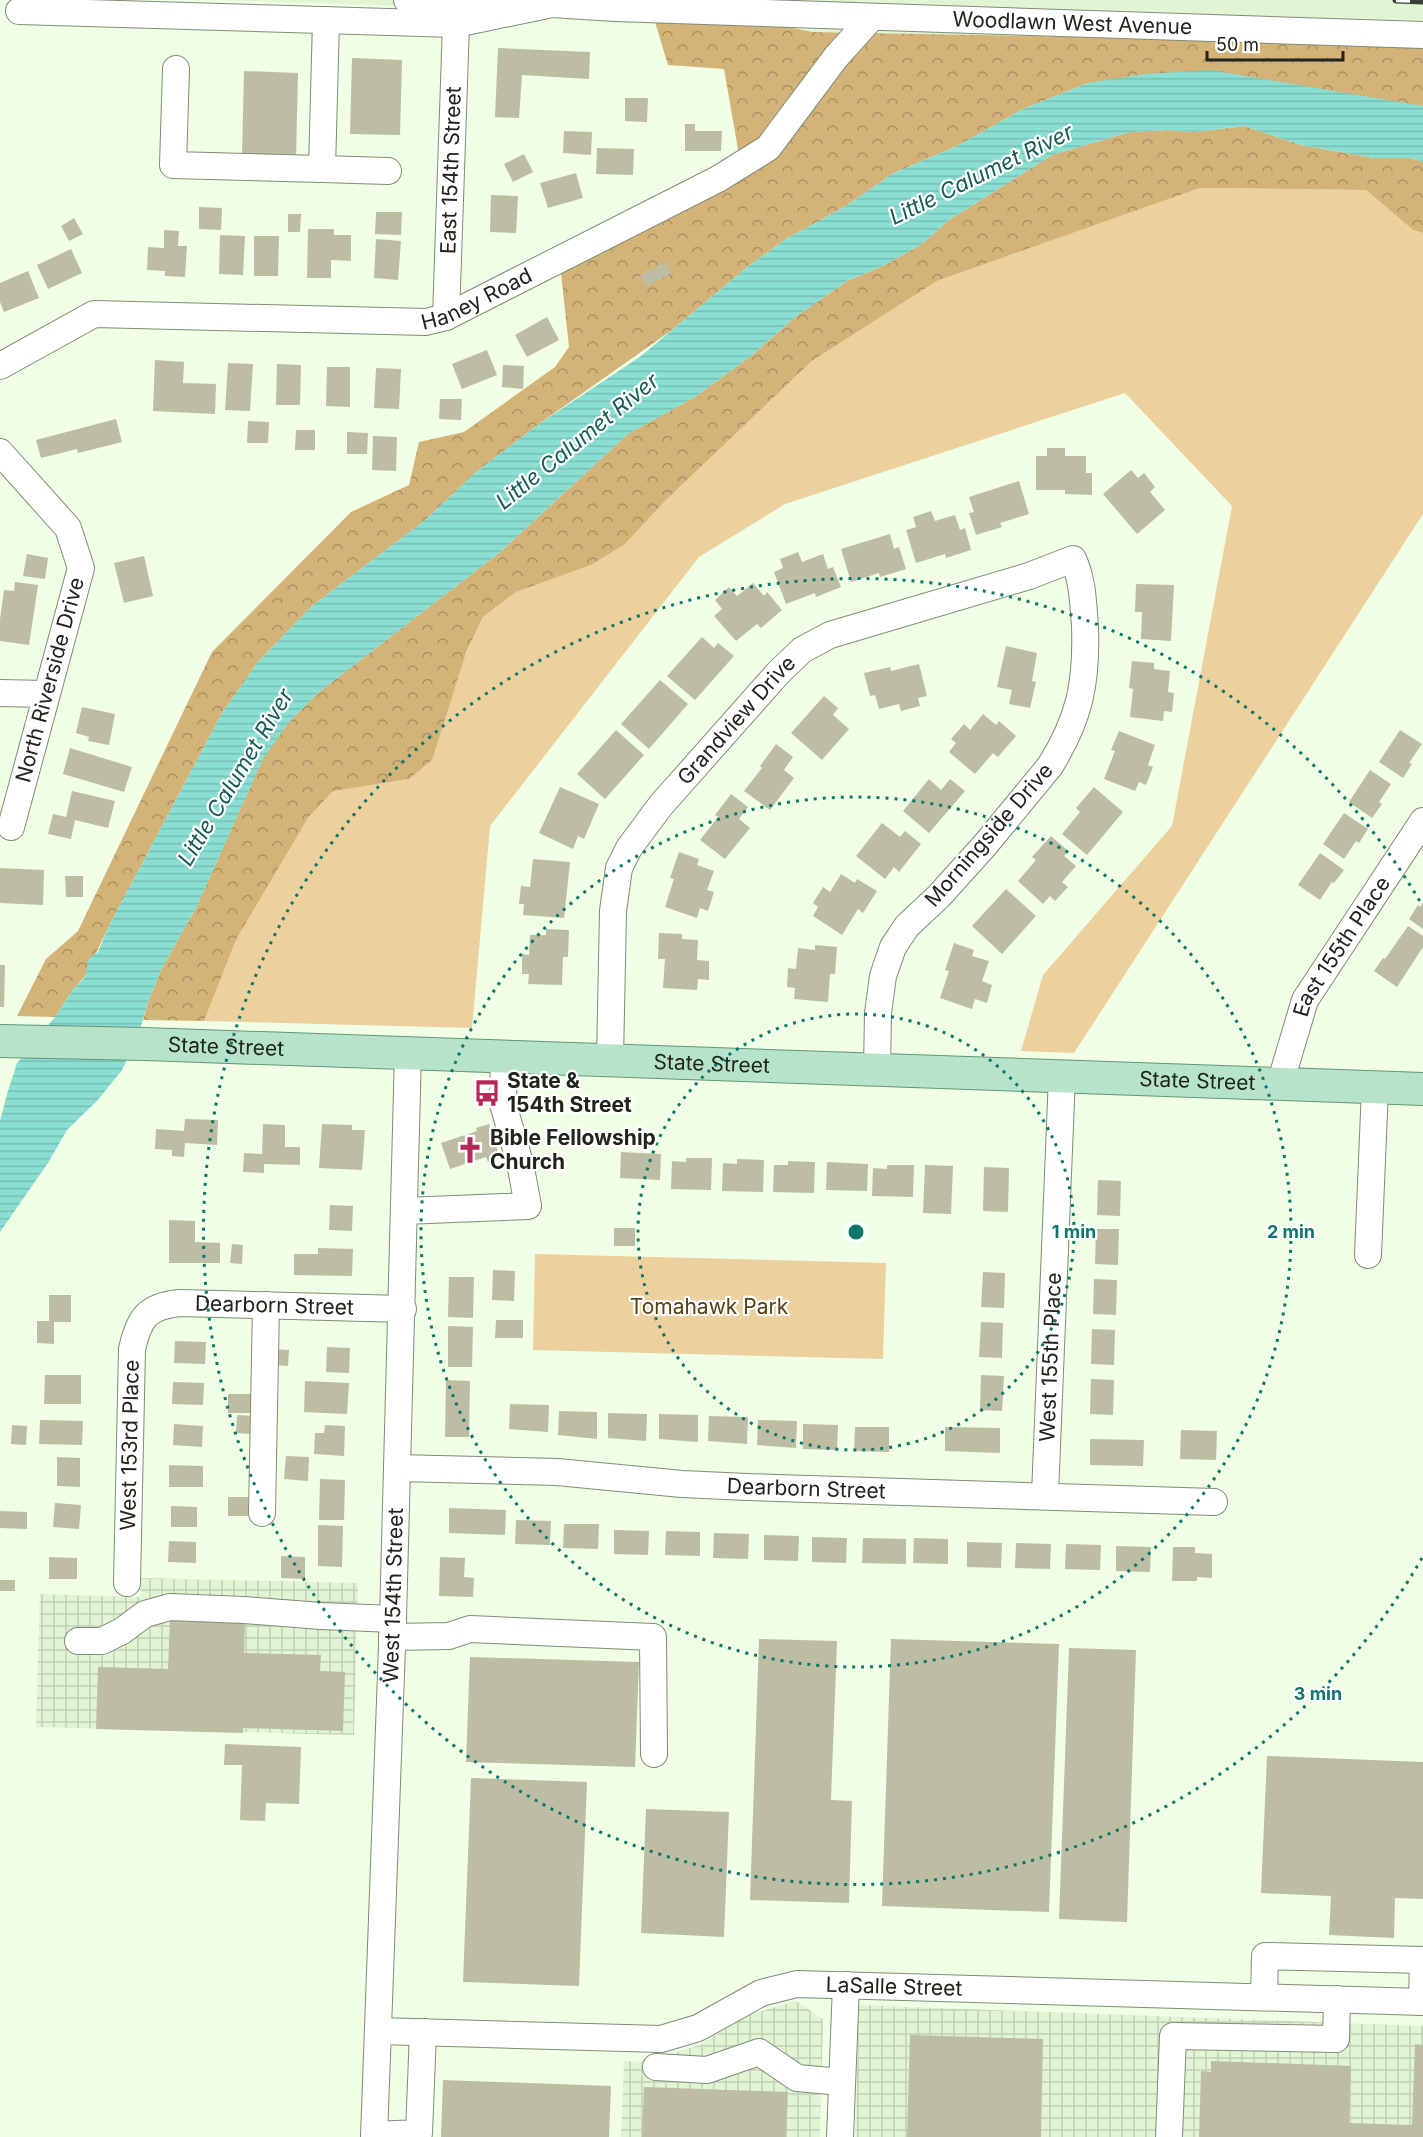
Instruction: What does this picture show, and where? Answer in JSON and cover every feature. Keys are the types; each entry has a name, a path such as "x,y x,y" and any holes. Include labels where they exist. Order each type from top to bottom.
{"main road":[{"name":"State Street","path":"0,1041 504,1056 1423,1089"}],"street":[{"path":"407,0 552,4"},
{"path":"19,11 456,24 552,4"},
{"name":"Woodlawn West Avenue","path":"552,4 1423,35"},
{"name":"Haney Road","path":"0,366 94,314 426,322 446,317 718,179 768,148 836,57 872,17"},
{"path":"322,169 326,21"},
{"name":"East 154th Street","path":"446,317 456,24"},
{"path":"176,69 173,165 388,171"},
{"name":"North Riverside Drive","path":"0,452 68,528 81,568 11,827"},
{"name":"Grandview Drive","path":"610,1060 613,911 619,868 629,848 662,805 779,672 802,650 830,635 1029,576 1073,559"},
{"name":"Morningside Drive","path":"878,1070 879,1004 883,976 893,947 907,926 939,896 985,845 1050,766 1059,752 1079,704 1084,686 1086,644 1079,572 1073,559"},
{"path":"0,693 46,694"},
{"name":"East 155th Place","path":"1280,1084 1305,1000 1423,821"},
{"name":"West 154th Street","path":"374,2136 393,1628 408,1053"},
{"path":"404,1211 528,1206 520,1163 503,1104 504,1056"},
{"name":"West 155th Place","path":"1045,1495 1062,1076"},
{"path":"1368,1255 1376,1088"},
{"name":"Dearborn Street","path":"148,1312 162,1305 180,1303 403,1309"},
{"path":"262,1513 266,1305"},
{"name":"West 153rd Place","path":"127,1583 132,1349 137,1329 148,1312"},
{"name":"Dearborn Street","path":"397,1468 557,1472 682,1484 747,1487 1214,1502"},
{"path":"78,1641 102,1641 122,1631 145,1614 170,1607 321,1616 449,1636 470,1629 653,1637 654,1754"},
{"path":"1264,1997 1265,1956 1423,1960 1422,2002"},
{"name":"LaSalle Street","path":"378,2031 661,2038 698,2028 761,1993 797,1984 1422,2002"},
{"path":"840,2137 846,1985"},
{"path":"1169,2137 1173,2036 1336,2039 1337,1999"},
{"path":"374,2136 419,2133 423,2032"},
{"path":"656,2067 707,2070 759,2052 796,2078 842,2082"}],"shaded area":[{"path":"222,0 1423,0 1423,47 812,32 741,17"},
{"path":"141,1578 358,1583 354,1735 36,1727 40,1594 140,1597"},
{"path":"796,2001 823,2019 820,2137 621,2137 624,2061 644,2062 700,2045 748,2015"},
{"path":"859,2005 1423,2026 1423,2137 855,2137"}],"green space":[{"path":"653,15 741,17 812,32 1423,47 1423,106 1088,83 1023,109 957,146 894,173 846,206 786,239 746,268 672,330 539,424 475,473 424,521 312,606 258,662 222,713 109,926 85,976 55,1017 17,1016 46,959 78,931 212,652 351,512 409,485 419,442 464,432 555,367 569,347 561,273 743,178 724,69 668,65"},
{"path":"1245,126 1301,145 1374,158 1411,158 1423,162 1423,233 1413,230 1366,190 1200,188 937,281 812,361 666,500 624,545 591,565 516,592 483,617 466,653 432,760 409,779 333,791 308,818 236,940 204,1021 143,1020 162,968 197,906 263,758 289,722 319,692 499,553 628,434 695,397 751,356 794,318 847,281 885,265 922,244 949,220 1052,155 1130,132 1169,130 1194,132"},
{"path":"1200,188 1366,190 1413,230 1423,233 1423,514 1074,1053 1021,1051 1043,975 1172,826 1232,506 1125,393 785,504 699,557 490,826 472,1028 204,1021 236,940 308,818 334,790 409,779 483,617 516,592 591,565 624,545 666,500 812,361 937,281"},
{"name":"Tomahawk Park","path":"535,1254 886,1263 883,1359 533,1350"}],"water":[{"name":"Little Calumet River","path":"1210,70 1423,106 1423,162 1411,158 1374,158 1301,145 1245,126 1194,132 1169,130 1130,132 1052,155 949,220 922,244 885,265 847,281 794,318 751,356 695,397 628,434 499,553 319,692 289,722 263,759 197,906 162,968 149,999 138,1036 122,1070 97,1101 67,1130 48,1163 0,1232 0,1121 17,1063 85,977 89,958 98,952 109,926 222,713 258,662 312,606 424,521 475,473 539,424 641,356 746,268 786,239 846,206 894,173 957,146 1023,109 1088,83 1145,74"}],"building":[{"path":"498,48 590,52 589,79 522,75 519,118 495,117"},
{"path":"352,58 402,60 400,135 350,134"},
{"path":"244,71 298,73 296,158 242,156"},
{"path":"625,98 648,98 647,122 625,121"},
{"path":"685,124 695,124 695,131 722,131 721,151 685,151"},
{"path":"564,131 592,132 591,155 563,153"},
{"path":"597,148 634,149 633,175 596,174"},
{"path":"524,154 533,172 513,182 504,164"},
{"path":"576,173 583,198 548,208 540,183"},
{"path":"491,195 518,196 516,233 490,232"},
{"path":"199,207 222,208 221,230 199,229"},
{"path":"376,212 402,212 401,235 375,234"},
{"path":"288,214 301,214 300,232 288,232"},
{"path":"74,218 83,234 69,241 61,226"},
{"path":"308,229 334,229 334,235 351,235 351,261 331,260 331,278 307,278"},
{"path":"164,230 179,231 178,246 187,246 185,277 165,276 165,271 147,270 148,247 164,248"},
{"path":"220,235 245,236 243,275 219,274"},
{"path":"254,236 279,236 278,276 254,276"},
{"path":"376,239 401,241 398,280 374,278"},
{"path":"71,249 82,273 48,289 37,265"},
{"path":"666,262 671,274 646,286 640,275"},
{"path":"28,271 39,298 4,312 0,302 0,283"},
{"path":"547,317 559,340 527,357 515,335"},
{"path":"487,350 497,375 462,389 452,364"},
{"path":"155,360 184,362 183,383 216,384 215,414 153,411"},
{"path":"228,363 253,364 250,411 225,410"},
{"path":"277,364 301,365 300,405 276,405"},
{"path":"503,365 524,366 523,389 502,387"},
{"path":"327,367 350,367 350,407 326,406"},
{"path":"376,368 401,369 399,409 374,408"},
{"path":"440,399 462,399 461,420 439,419"},
{"path":"116,419 122,442 78,453 77,449 41,458 36,440"},
{"path":"248,421 269,422 268,443 247,443"},
{"path":"296,430 315,430 315,450 295,450"},
{"path":"347,432 368,433 367,454 347,454"},
{"path":"373,436 397,437 396,471 372,470"},
{"path":"1047,448 1065,448 1065,456 1086,456 1086,473 1092,473 1092,495 1065,494 1065,490 1036,490 1036,456 1047,456"},
{"path":"1131,470 1138,478 1144,473 1155,487 1150,492 1165,510 1137,534 1103,494"},
{"path":"1019,481 1029,514 1000,523 1002,527 976,535 969,513 974,512 969,497"},
{"path":"931,511 935,521 955,515 960,530 965,528 971,550 946,558 945,554 916,563 906,530 916,527 913,517"},
{"path":"890,534 894,549 899,547 906,569 880,577 879,573 851,582 841,549"},
{"path":"798,552 802,562 823,554 828,569 833,567 841,587 816,597 815,593 786,604 774,572 783,568 780,559"},
{"path":"27,554 48,558 45,579 23,576"},
{"path":"144,556 153,596 124,603 114,563"},
{"path":"15,582 38,585 29,645 0,641 4,590 14,591"},
{"path":"753,583 764,596 767,592 782,610 761,628 757,624 736,641 714,616 722,609 715,600 729,587 737,596"},
{"path":"1136,584 1174,585 1171,641 1141,639 1142,612 1135,612"},
{"path":"702,637 714,648 718,643 734,656 695,700 667,676"},
{"path":"1006,646 1037,653 1032,681 1036,682 1030,708 1009,704 1012,690 997,687"},
{"path":"1132,661 1154,663 1154,669 1170,671 1168,692 1174,693 1172,712 1164,711 1163,721 1130,717 1133,689 1129,688"},
{"path":"919,664 927,696 918,698 920,706 901,711 899,704 879,709 875,695 870,696 864,673 890,667 891,671"},
{"path":"660,680 688,704 649,749 621,724"},
{"path":"824,696 838,708 833,715 849,729 822,760 791,733"},
{"path":"82,707 115,714 109,745 88,741 89,737 76,733"},
{"path":"983,714 996,725 999,721 1016,736 998,757 993,753 975,774 949,752 956,743 951,739 964,724 970,730"},
{"path":"616,730 644,755 605,799 577,774"},
{"path":"1400,730 1422,744 1409,763 1412,764 1403,778 1379,762"},
{"path":"1119,731 1155,745 1148,765 1153,767 1146,785 1139,782 1135,791 1104,779 1115,751 1111,750"},
{"path":"776,744 793,757 784,770 794,778 770,810 744,791 762,768 760,766"},
{"path":"70,748 132,767 124,792 63,774"},
{"path":"1370,770 1391,784 1379,802 1382,804 1372,818 1349,802"},
{"path":"929,779 941,790 950,779 965,791 929,833 903,811"},
{"path":"560,787 599,804 584,839 578,836 573,849 539,833"},
{"path":"1094,787 1123,812 1087,855 1062,834 1080,812 1076,808"},
{"path":"72,791 115,801 108,828 75,820 71,839 48,834 53,814 66,817"},
{"path":"731,794 748,807 739,819 750,828 725,859 700,840 718,817 715,815"},
{"path":"1344,813 1368,829 1359,843 1356,841 1344,859 1323,844"},
{"path":"882,823 900,837 905,831 921,844 899,872 894,867 885,879 856,856"},
{"path":"1051,836 1068,851 1064,856 1076,866 1062,882 1068,887 1055,901 1050,896 1043,904 1018,881 1036,860 1032,857"},
{"path":"679,852 699,859 697,865 714,871 707,890 714,892 708,911 700,908 697,918 665,907 674,879 670,878"},
{"path":"1320,853 1344,870 1334,883 1332,882 1320,900 1298,885"},
{"path":"533,859 570,862 564,918 523,915 524,904 519,904 521,886 530,887"},
{"path":"0,868 44,870 43,905 0,903"},
{"path":"841,874 855,883 857,879 877,891 863,913 858,909 842,935 813,916 818,907 813,903 823,887 830,892"},
{"path":"65,876 83,876 83,897 66,897"},
{"path":"1006,889 1036,916 1002,954 972,926"},
{"path":"1423,903 1423,929 1409,919 1418,905 1420,907"},
{"path":"1408,926 1423,936 1423,947 1397,987 1374,971"},
{"path":"546,929 569,930 568,957 563,957 562,985 528,984 529,974 522,974 522,954 529,955 530,935 546,935"},
{"path":"659,933 682,934 682,939 698,940 697,960 709,961 709,980 698,979 697,990 663,988 665,959 658,959"},
{"path":"954,943 974,950 972,956 989,961 982,981 992,985 987,1003 975,999 972,1009 940,998 949,971 945,970"},
{"path":"815,945 837,947 835,974 830,974 828,1002 794,999 795,988 787,987 788,968 796,969 798,948 815,950"},
{"path":"0,965 5,965 4,1007 0,1007"},
{"path":"185,1119 218,1120 217,1145 185,1143 184,1157 172,1156 172,1150 155,1149 156,1129 184,1131"},
{"path":"263,1124 285,1125 285,1147 300,1147 300,1165 264,1164 264,1173 243,1172 244,1153 262,1154"},
{"path":"322,1124 352,1125 352,1130 365,1130 362,1170 319,1168"},
{"name":"Bible Fellowship Church","path":"489,1124 500,1158 488,1162 486,1157 450,1169 441,1143 477,1131 476,1128"},
{"path":"621,1152 661,1154 660,1180 620,1178"},
{"path":"686,1158 712,1158 711,1190 671,1189 672,1161 686,1162"},
{"path":"737,1159 764,1160 763,1192 722,1191 723,1163 737,1164"},
{"path":"788,1161 815,1162 814,1193 773,1192 774,1165 788,1165"},
{"path":"827,1162 868,1164 867,1191 826,1190"},
{"path":"887,1165 914,1165 913,1197 872,1196 873,1168 887,1169"},
{"path":"925,1165 953,1166 951,1214 923,1213"},
{"path":"984,1167 1009,1168 1008,1212 983,1211"},
{"path":"1098,1180 1121,1181 1120,1216 1097,1215"},
{"path":"330,1205 353,1206 352,1231 329,1230"},
{"path":"169,1220 195,1221 195,1242 220,1243 220,1263 169,1263"},
{"path":"614,1228 635,1228 635,1246 614,1246"},
{"path":"1096,1229 1119,1229 1118,1265 1095,1264"},
{"path":"232,1244 243,1245 242,1264 230,1263"},
{"path":"318,1248 353,1249 352,1276 294,1275 294,1254 318,1254"},
{"path":"493,1270 515,1271 514,1301 492,1300"},
{"path":"983,1272 1005,1273 1004,1308 981,1307"},
{"path":"449,1277 474,1277 473,1318 448,1317"},
{"path":"1094,1279 1117,1280 1116,1315 1093,1314"},
{"path":"49,1295 71,1295 71,1322 54,1322 54,1344 37,1343 37,1321 49,1321"},
{"path":"496,1320 523,1320 523,1338 495,1338"},
{"path":"981,1322 1003,1323 1002,1358 979,1357"},
{"path":"448,1326 473,1327 472,1367 448,1367"},
{"path":"1092,1329 1115,1330 1114,1365 1091,1364"},
{"path":"175,1341 206,1342 205,1364 174,1363"},
{"path":"327,1347 350,1348 349,1373 326,1372"},
{"path":"272,1349 289,1350 288,1366 271,1365"},
{"path":"45,1375 81,1375 81,1404 44,1404"},
{"path":"981,1375 1004,1376 1002,1411 980,1410"},
{"path":"1091,1379 1114,1380 1113,1415 1090,1414"},
{"path":"446,1380 470,1381 469,1437 445,1437"},
{"path":"305,1381 349,1383 347,1414 304,1412"},
{"path":"173,1382 204,1383 203,1405 172,1404"},
{"path":"228,1394 254,1394 254,1413 228,1413"},
{"path":"510,1404 549,1405 548,1432 509,1429"},
{"path":"559,1411 597,1412 597,1439 558,1435"},
{"path":"608,1413 647,1414 646,1441 608,1438"},
{"path":"659,1414 698,1415 698,1442 659,1439"},
{"path":"237,1415 253,1416 252,1434 236,1433"},
{"path":"709,1416 748,1417 747,1444 708,1441"},
{"path":"40,1420 83,1421 82,1445 39,1444"},
{"path":"758,1420 797,1421 796,1448 757,1445"},
{"path":"174,1424 203,1426 202,1447 173,1445"},
{"path":"803,1424 838,1425 837,1450 803,1449"},
{"path":"12,1425 27,1426 26,1445 11,1444"},
{"path":"325,1425 345,1426 344,1456 314,1454 315,1433 324,1433"},
{"path":"855,1427 889,1427 889,1452 854,1451"},
{"path":"945,1427 1000,1428 1000,1453 945,1451"},
{"path":"1181,1430 1217,1431 1216,1460 1180,1459"},
{"path":"1090,1439 1144,1440 1143,1466 1090,1465"},
{"path":"286,1456 309,1457 308,1481 284,1479"},
{"path":"57,1457 80,1458 80,1487 57,1486"},
{"path":"169,1465 203,1466 203,1487 169,1487"},
{"path":"320,1479 345,1480 344,1520 319,1520"},
{"path":"228,1497 248,1497 248,1516 228,1516"},
{"path":"55,1503 81,1505 79,1529 53,1527"},
{"path":"171,1506 197,1507 197,1527 171,1527"},
{"path":"449,1508 506,1510 505,1535 449,1533"},
{"path":"0,1511 27,1512 27,1529 0,1528"},
{"path":"516,1520 551,1521 550,1545 515,1544"},
{"path":"564,1524 599,1524 598,1549 563,1548"},
{"path":"318,1525 343,1526 342,1567 318,1566"},
{"path":"614,1530 649,1531 648,1555 614,1554"},
{"path":"666,1531 700,1532 700,1556 665,1555"},
{"path":"714,1533 749,1534 748,1559 713,1558"},
{"path":"764,1535 799,1536 798,1561 764,1560"},
{"path":"812,1537 847,1538 846,1563 812,1562"},
{"path":"863,1538 906,1539 906,1564 862,1563"},
{"path":"914,1538 948,1539 948,1564 913,1563"},
{"path":"169,1541 196,1542 196,1563 168,1562"},
{"path":"967,1542 1002,1543 1001,1568 967,1567"},
{"path":"1016,1543 1051,1544 1050,1569 1015,1568"},
{"path":"1066,1544 1101,1545 1100,1570 1065,1569"},
{"path":"1116,1546 1151,1547 1150,1572 1116,1571"},
{"path":"1173,1547 1195,1547 1195,1553 1212,1554 1212,1578 1197,1577 1197,1581 1172,1581"},
{"path":"281,1556 305,1557 305,1579 281,1578"},
{"path":"49,1557 77,1558 77,1579 49,1579"},
{"path":"440,1557 465,1558 464,1577 474,1578 473,1597 439,1596"},
{"path":"0,1580 15,1580 15,1591 0,1591"},
{"path":"170,1618 245,1620 244,1653 321,1655 320,1671 345,1672 343,1731 243,1728 243,1733 96,1729 98,1667 168,1669"},
{"path":"759,1639 837,1641 831,1800 852,1801 849,1903 750,1900"},
{"path":"891,1639 1059,1644 1049,1912 882,1906"},
{"path":"1069,1648 1136,1650 1127,1922 1059,1919"},
{"path":"470,1657 639,1662 635,1767 466,1762"},
{"path":"225,1744 301,1747 299,1804 266,1803 265,1821 240,1820 242,1765 224,1765"},
{"path":"1267,1756 1423,1762 1423,1899 1395,1898 1394,1938 1329,1935 1331,1896 1261,1893"},
{"path":"471,1778 587,1782 579,1986 463,1982"},
{"path":"646,1809 729,1812 724,1937 641,1933"},
{"path":"910,2035 1043,2039 1041,2137 907,2137"},
{"path":"1415,2044 1423,2045 1423,2137 1199,2137 1201,2071 1211,2072 1211,2061 1351,2066 1349,2123 1412,2125"},
{"path":"443,2080 611,2086 609,2137 441,2137"},
{"path":"644,2087 788,2092 786,2137 642,2137"}],"railway":[{"path":"1396,0 1423,1"}],"place":[{"name":"State & 154th Street","path":"487,1093"},
{"name":"Bible Fellowship Church","path":"470,1150"}]}
